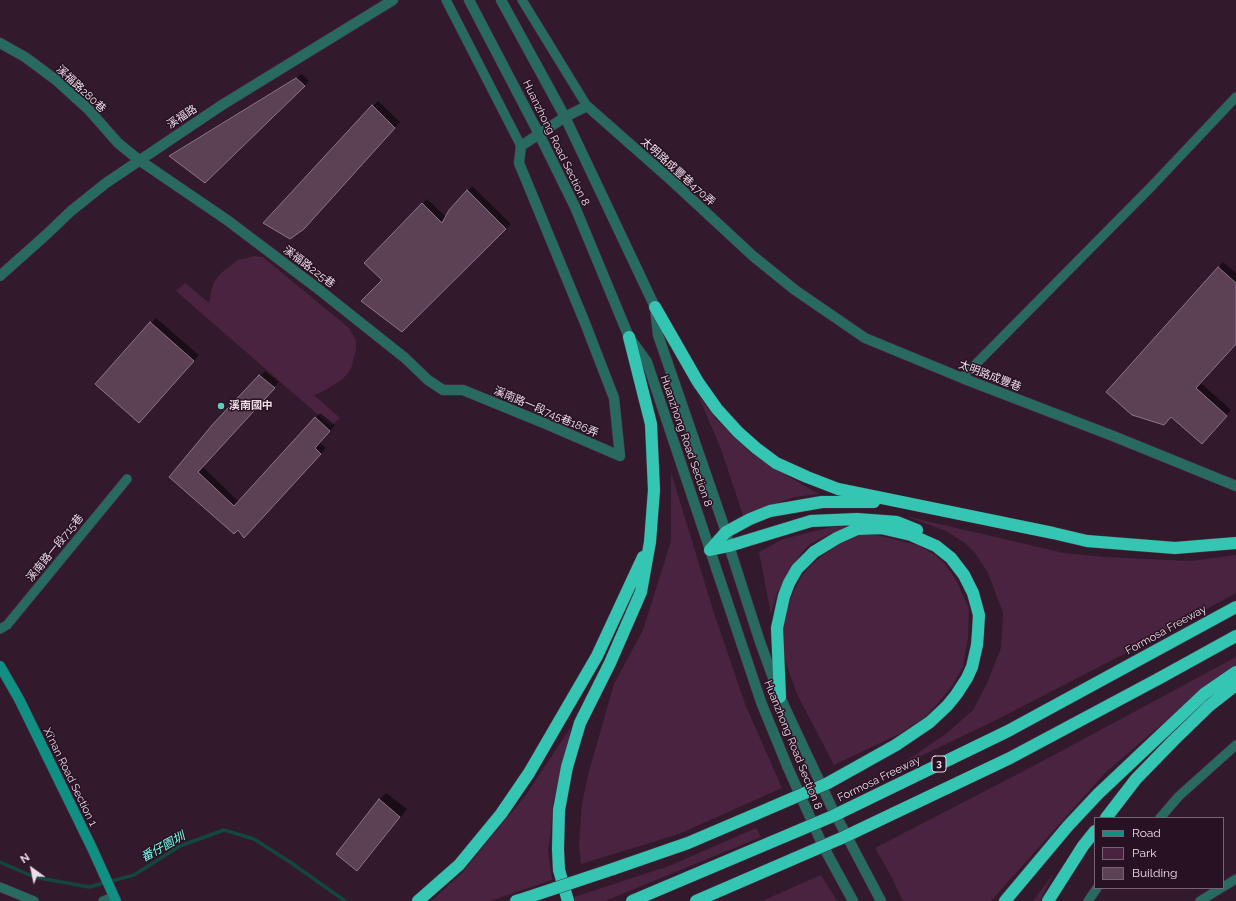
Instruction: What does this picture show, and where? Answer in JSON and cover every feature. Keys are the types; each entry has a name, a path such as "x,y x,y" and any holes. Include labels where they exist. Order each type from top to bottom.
{"highway":[{"path":"655,307 698,382 713,404 738,432 776,463 807,477 838,489 1087,541 1175,548 1236,543"},
{"path":"568,901 559,870 558,849 559,810 567,768 580,723 610,663 641,592 650,542 654,490 650,424 629,337"},
{"path":"710,550 726,532 750,519 770,511 822,502 903,502"},
{"path":"521,899 688,843 828,783 896,745 930,722 947,706 967,678 972,667 977,645 979,614 973,593 964,575 951,558 936,546 923,532 896,522 857,519 811,521 729,546 710,550"},
{"path":"780,697 777,628 784,596 789,583 803,562 814,552 836,538 857,529 881,528 911,535 936,546"},
{"path":"418,901 459,865 501,814 529,773 597,656 650,542"},
{"name":"Formosa Freeway","path":"632,901 833,816 1008,731 1236,606"},
{"name":"3","path":"696,901 844,837 1010,758 1236,636"},
{"path":"1005,901 1068,826 1098,794 1204,694 1236,672"},
{"path":"1107,817 1136,780 1174,740 1209,706 1236,685"},
{"path":"1048,901 1083,846 1094,832"}],"main road":[{"name":"Xi'nan Road Section 1","path":"0,666 19,700 113,896"}],"street":[{"name":"溪福路","path":"0,276 71,211 106,183 222,105 393,0"},
{"path":"446,0 521,146 566,117 587,106 522,0"},
{"name":"Huanzhong Road Section 8","path":"469,0 539,134 574,207 629,337 647,362 764,709 822,846 853,901"},
{"name":"Huanzhong Road Section 8","path":"501,0 566,117 579,149 655,307 658,335 726,532 729,546 760,642 780,697 832,808 881,901"},
{"name":"溪福路280巷","path":"0,43 25,57 56,80 89,110 118,143 139,160"},
{"path":"962,378 1151,187 1236,97"},
{"name":"太明路成豐巷470弄","path":"587,106 672,181 753,256"},
{"name":"溪南路一段745巷186弄","path":"463,390 620,456 614,398 520,163 521,146"},
{"name":"溪福路225巷","path":"139,160 227,220 305,279 405,358 428,380 443,390 463,390"},
{"name":"太明路成豐巷","path":"753,256 795,290 865,338 962,378 1114,436 1236,486"},
{"name":"溪南路一段715巷","path":"0,629 7,625 127,479"},
{"path":"1161,817 1180,796 1236,745"},
{"path":"1224,887 1236,879"},
{"path":"0,887 34,901"},
{"path":"1200,901 1220,889"},
{"path":"103,901 113,896"}],"green space":[{"path":"254,256 263,257 349,328 356,340 356,350 351,369 343,379 322,392 314,395 340,418 331,426 176,291 185,283 209,303 214,282 221,273 238,260"},
{"path":"698,395 716,419 751,453 770,466 819,494 795,497 743,515 721,449"},
{"path":"671,472 713,610 745,704 782,788 679,834 581,864 579,844 582,804 588,775 614,684 643,630 671,541"},
{"path":"905,516 1064,553 1106,557 1191,561 1236,555 1236,593 1126,653 996,720 896,768 947,733 973,710 987,683 1001,648 1003,613 988,573 975,553 965,543 946,531"},
{"path":"857,526 832,533 810,544 799,556 777,593 771,614 759,552 783,539 831,527"},
{"path":"858,535 877,535 917,545 934,554 945,564 956,580 969,608 968,638 963,667 952,686 924,718 899,734 834,765 797,694 784,658 782,634 784,614 800,578 809,567 848,537"},
{"path":"1236,657 1236,665 1176,712 1105,773 991,901 903,901 875,848 1039,763"},
{"path":"571,727 553,802 548,850 552,880 490,901 431,901 461,874 525,796"},
{"path":"756,828 761,837 605,901 562,901 669,866"},
{"path":"1054,873 1040,901 1033,901"},
{"path":"821,875 837,901 762,901"}],"building":[{"path":"296,78 305,86 205,183 169,156"},
{"path":"372,105 395,128 304,229 290,239 263,223"},
{"path":"467,190 506,229 402,332 361,301 382,280 364,263 422,203 442,223 449,210"},
{"path":"1218,267 1236,283 1236,344 1196,388 1227,416 1202,444 1171,417 1164,425 1132,415 1106,392"},
{"path":"150,322 194,361 139,423 95,384"},
{"path":"259,375 275,388 198,472 234,506 315,417 330,431 315,448 321,454 244,538 238,530 234,534 169,477 213,424"},
{"path":"379,799 400,817 357,871 336,854"}],"waterway":[{"name":"番仔園圳","path":"0,862 34,877 89,887 134,875 180,846 224,830 254,839 290,862 345,901"}],"place":[{"name":"溪南國中","path":"221,406"}]}
